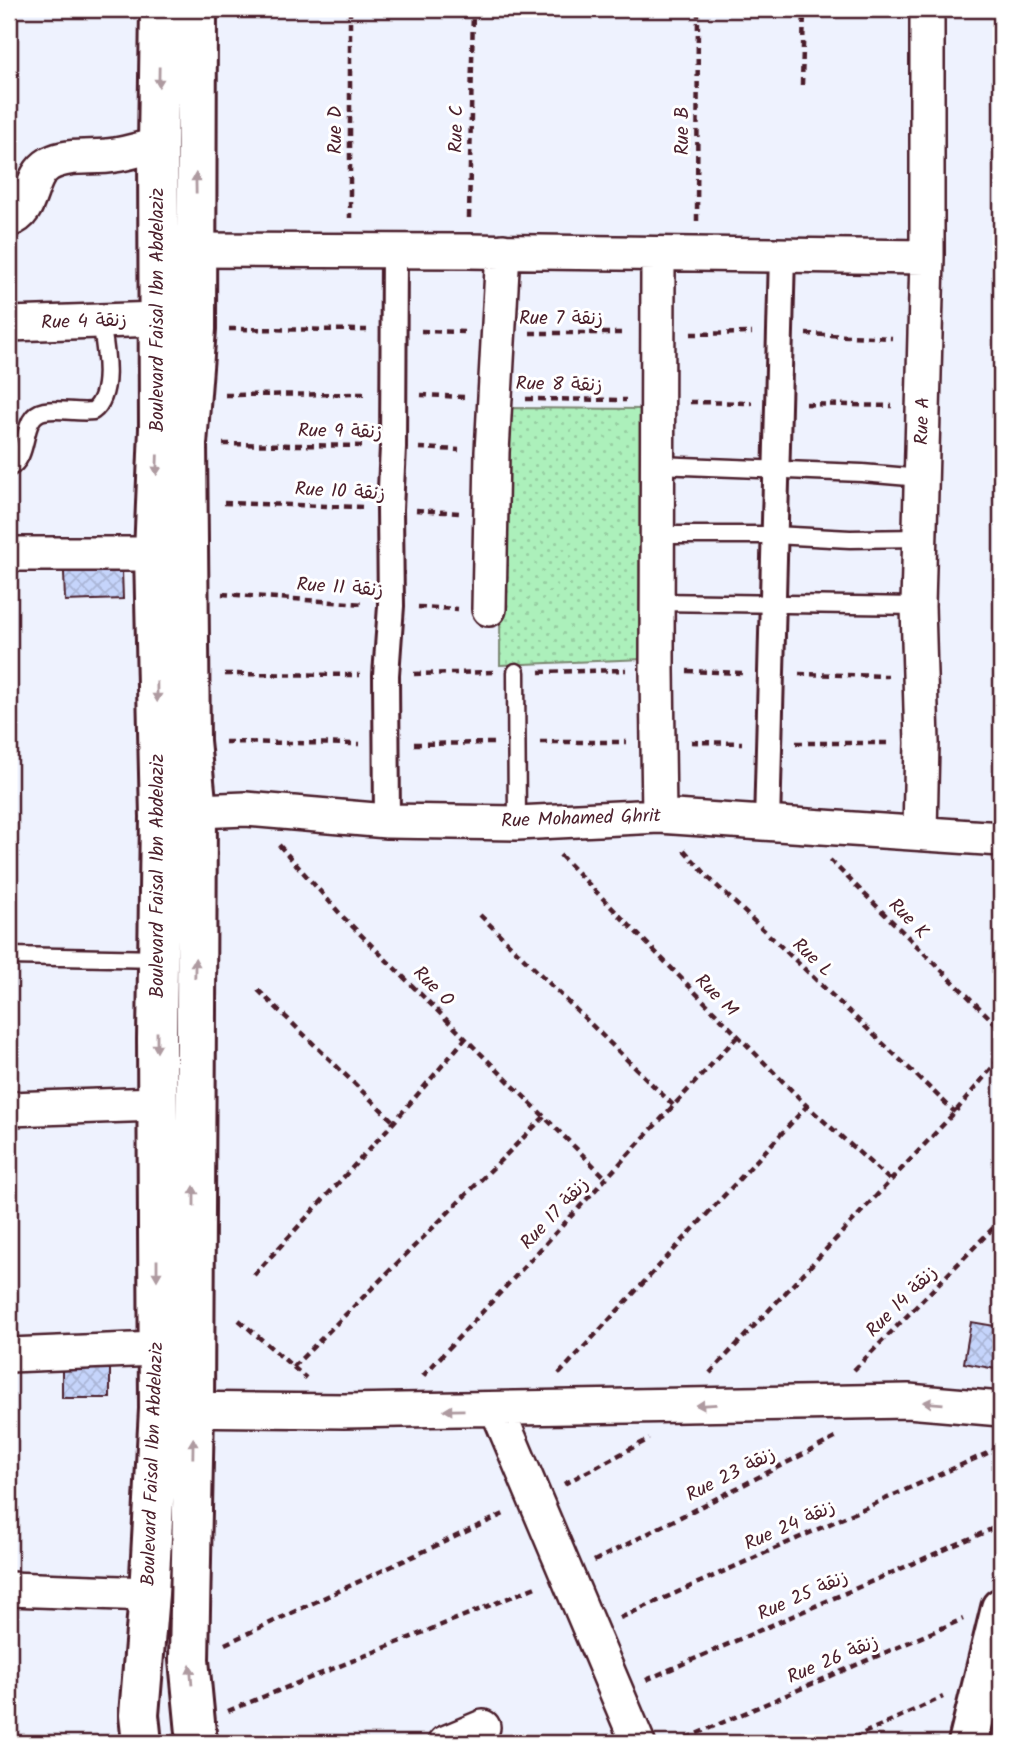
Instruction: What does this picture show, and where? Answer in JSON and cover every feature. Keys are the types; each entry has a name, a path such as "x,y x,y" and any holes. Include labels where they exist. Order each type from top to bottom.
{"main road":[{"name":"Boulevard Faisal Ibn Abdelaziz","path":"160,9 159,429 153,554 179,814 176,1409 196,1734"},
{"name":"Boulevard Faisal Ibn Abdelaziz","path":"142,1743 139,1715 149,1594 176,1409 157,1349 157,1039 160,958 190,741 187,444 197,329 197,9"},
{"path":"968,1743 1001,1608"}],"street":[{"name":"Rue A","path":"920,832 922,743 918,606 927,257 927,9"},
{"path":"9,220 22,213 37,177 49,165 72,158 114,155 158,145"},
{"path":"158,250 503,251 927,257"},
{"path":"387,821 386,675 391,606 394,251"},
{"path":"489,609 492,452 503,251"},
{"path":"658,254 659,816"},
{"path":"781,825 769,743 782,255"},
{"name":"Rue 4 زنقة","path":"9,324 159,319"},
{"path":"9,554 153,554"},
{"name":"Rue Mohamed Ghrit","path":"179,814 246,809 387,821 523,823 659,816 1001,839"},
{"path":"9,1110 158,1104"},
{"path":"9,1355 157,1349"},
{"path":"176,1409 344,1411 908,1401 1001,1409"},
{"path":"512,1409 535,1499 638,1743"},
{"path":"9,1589 149,1594"},
{"path":"445,1743 482,1727"}],"lane":[{"path":"9,468 17,464 25,445 28,427 38,413 46,410 93,411 104,398 106,368 101,322"},
{"path":"658,465 921,478"},
{"path":"658,535 920,538"},
{"path":"657,602 918,606"},
{"path":"516,672 516,743 523,823"},
{"path":"9,956 160,958"}],"path":[{"name":"Rue D","path":"350,9 350,251"},
{"name":"Rue C","path":"468,251 473,9"},
{"name":"Rue B","path":"697,254 698,9"},
{"path":"802,85 803,9"},
{"name":"Rue 7 زنقة","path":"197,329 779,333 925,339"},
{"name":"Rue 8 زنقة","path":"193,396 394,394 495,399 924,406"},
{"name":"Rue 9 زنقة","path":"187,444 393,447 492,452"},
{"name":"Rue 10 زنقة","path":"188,502 491,515"},
{"name":"Rue 11 زنقة","path":"190,592 391,606 489,609"},
{"path":"189,674 386,675 657,670 921,677"},
{"path":"190,741 387,744 922,743"},
{"name":"Rue O","path":"246,809 343,917 607,1179"},
{"name":"Rue L","path":"659,816 674,839 712,881 955,1112"},
{"name":"Rue M","path":"523,823 807,1106 891,1181"},
{"name":"Rue K","path":"781,825 1001,1029"},
{"path":"480,915 673,1105"},
{"path":"258,990 394,1122"},
{"name":"Rue 17 زنقة","path":"391,1410 737,1037"},
{"path":"254,1275 466,1039"},
{"path":"678,1406 955,1112 1001,1057"},
{"path":"512,1409 807,1106"},
{"path":"293,1367 544,1117"},
{"name":"Rue 14 زنقة","path":"821,1402 1001,1220"},
{"path":"239,1320 344,1411"},
{"name":"Rue 23 زنقة","path":"196,1734 567,1575 847,1432"},
{"path":"190,1660 535,1499 656,1436"},
{"name":"Rue 24 زنقة","path":"591,1631 1001,1447"},
{"name":"Rue 25 زنقة","path":"617,1693 1001,1525"},
{"name":"Rue 26 زنقة","path":"675,1743 964,1619"},
{"path":"842,1743 984,1678"}],"green space":[{"path":"501,408 649,409 644,659 500,665"}],"building":[{"path":"122,570 123,599 65,601 64,572"},
{"path":"971,1322 1001,1327 1001,1370 964,1363"},
{"path":"62,1355 110,1355 110,1398 62,1398"}]}
